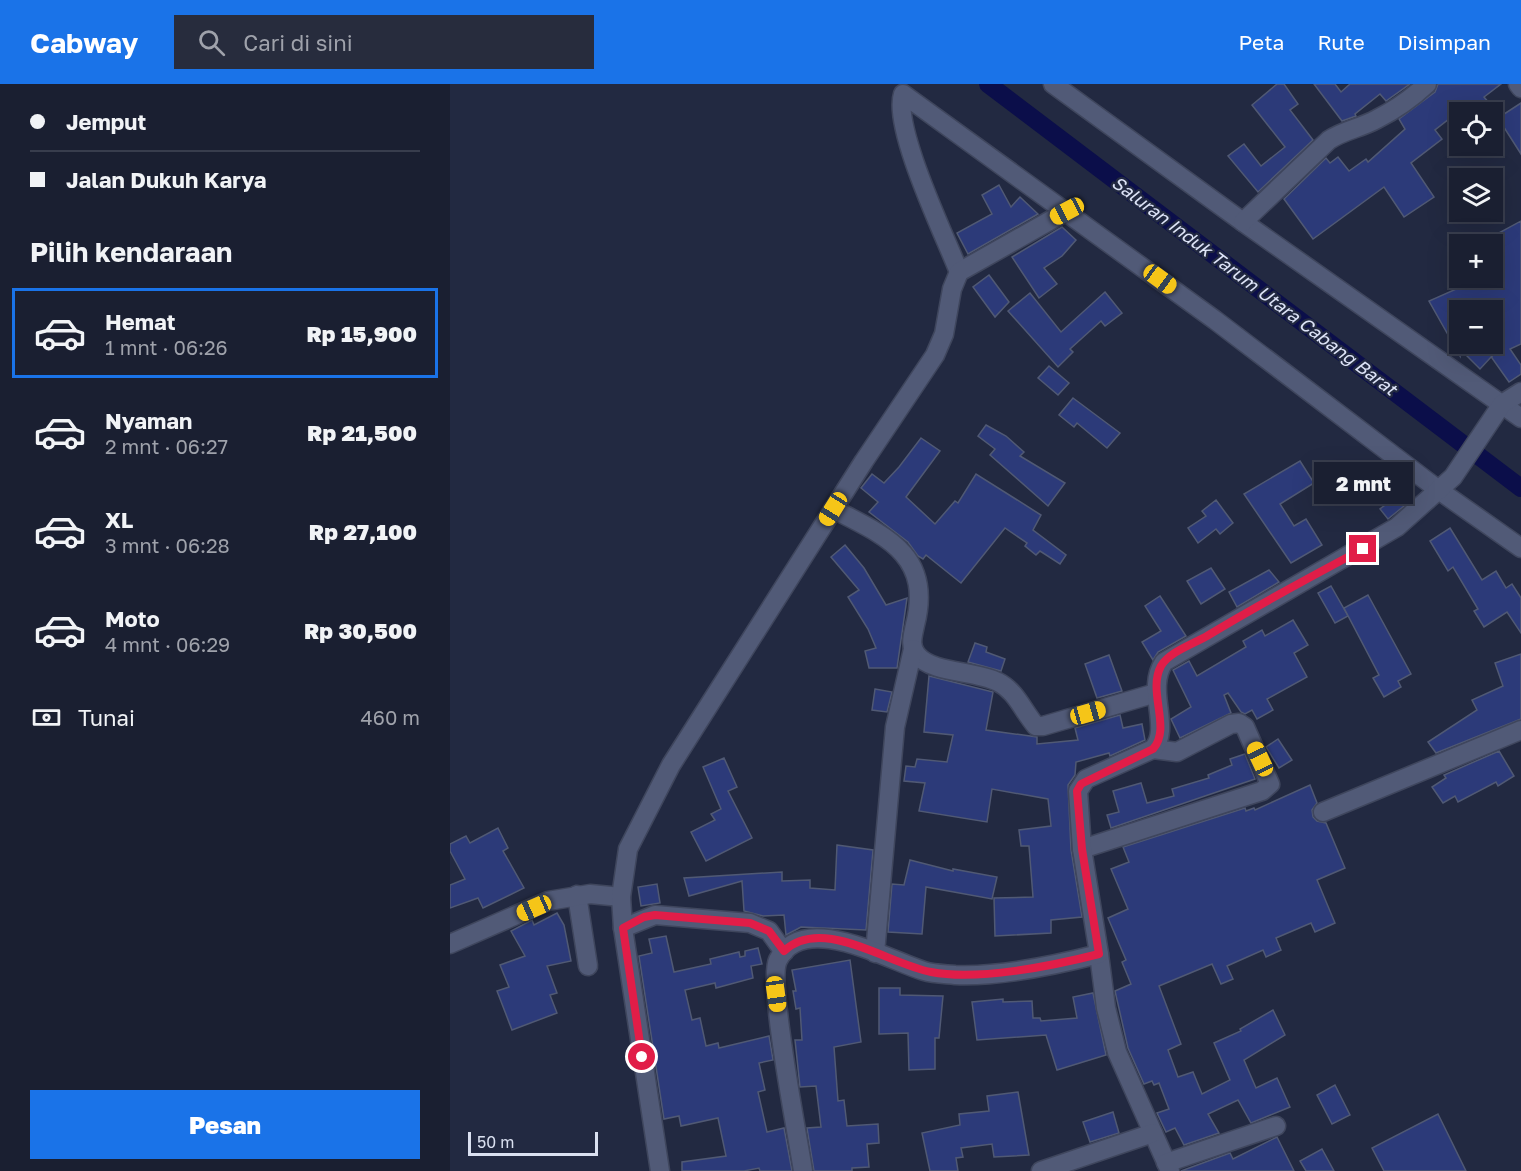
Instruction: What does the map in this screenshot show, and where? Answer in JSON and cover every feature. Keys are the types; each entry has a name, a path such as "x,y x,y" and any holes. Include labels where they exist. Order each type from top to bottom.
{"street":[{"path":"1053,84 1498,410 1521,418"},
{"path":"1243,222 1329,140 1340,133 1375,120 1409,100 1428,84"},
{"path":"1518,84 1521,88"},
{"path":"959,272 912,154 900,104 903,94 1067,211 1440,491 1521,548"},
{"path":"660,1171 623,928 621,897 628,849 670,765 833,509 935,355 944,334 952,289 959,272 1067,211"},
{"path":"1276,1126 1168,1167 1114,1043 1106,1008 1082,849 1077,791 1081,784 1153,749 1160,738 1156,693 1159,672 1167,660 1277,594 1380,539 1440,491 1453,477 1498,410 1521,392"},
{"path":"833,509 899,546 911,561 917,574 918,593 913,649 895,727 875,952"},
{"path":"913,649 927,664 973,672 998,682 1011,691 1036,726 1043,726 1156,693"},
{"path":"1082,849 1262,791 1270,784 1245,728 1239,723 1231,724 1174,753 1153,749"},
{"path":"1323,812 1521,730"},
{"path":"450,944 548,901 590,894 621,897"},
{"path":"577,895 588,966"},
{"path":"623,928 644,917 655,915 750,923 769,931 784,951"},
{"path":"803,1171 776,994 777,962 784,951 799,940 811,938 852,944 922,970 957,975 1058,965 1099,954"},
{"path":"1041,1171 1153,1133"}],"building":[{"path":"1277,84 1284,84 1298,104 1290,110 1313,140 1258,192 1228,156 1244,144 1261,166 1285,147 1252,105"},
{"path":"1314,84 1335,84 1341,92 1350,84 1410,84 1386,101 1380,94 1355,114 1356,116 1342,121"},
{"path":"1438,84 1501,84 1484,97 1488,102 1449,102 1449,119 1435,130 1442,139 1411,163 1434,197 1404,217 1384,187 1313,239 1284,199 1326,158 1330,163 1338,157 1349,171 1366,159 1368,162 1405,129 1399,119 1435,92"},
{"path":"1521,103 1521,154 1503,126 1503,115"},
{"path":"999,185 1011,207 1020,197 1038,214 968,254 957,233 992,214 982,195"},
{"path":"1521,221 1521,344 1510,349 1521,365 1521,374 1509,382 1492,358 1492,354 1503,354 1503,300 1449,300 1449,336 1429,301 1458,288 1503,288 1503,234 1497,234"},
{"path":"1062,227 1076,240 1062,256 1044,268 1057,284 1039,298 1012,257"},
{"path":"989,275 1009,302 995,317 973,287"},
{"path":"1105,292 1122,313 1105,326 1101,321 1070,349 1073,352 1058,367 1008,311 1030,293 1061,332"},
{"path":"1465,354 1490,354 1492,356 1480,369"},
{"path":"1049,366 1069,383 1058,395 1038,378"},
{"path":"1073,398 1120,433 1107,448 1077,423 1074,427 1059,415"},
{"path":"986,425 1006,436 1024,452 1020,456 1065,483 1048,506 990,455 995,449 978,436"},
{"path":"921,438 940,451 906,497 935,524 955,501 958,503 976,474 1041,515 1033,530 1066,555 1060,564 1040,551 1036,555 1025,546 1027,543 1005,528 961,583 926,555 923,559 918,556 908,542 869,512 878,502 861,488 872,474 884,483"},
{"path":"1300,461 1314,483 1280,504 1294,526 1306,519 1322,545 1291,563 1244,494"},
{"path":"1394,470 1412,484 1402,497 1385,484"},
{"path":"1397,496 1404,506 1388,519 1380,509"},
{"path":"1216,500 1233,523 1220,534 1216,529 1198,543 1188,528 1206,516 1202,511"},
{"path":"1450,528 1482,580 1496,571 1506,588 1512,584 1521,598 1521,633 1507,612 1484,627 1474,611 1478,609 1453,567 1448,571 1430,541"},
{"path":"845,545 864,568 886,605 907,598 897,668 869,668 865,651 876,648 868,629 848,597 859,590 831,557"},
{"path":"1211,568 1225,589 1201,604 1187,581"},
{"path":"1269,570 1279,582 1237,607 1229,592"},
{"path":"1331,586 1348,616 1335,623 1318,593"},
{"path":"1368,595 1411,674 1398,681 1401,687 1384,697 1373,678 1379,675 1344,608"},
{"path":"1160,596 1186,636 1158,652 1153,660 1142,642 1161,631 1145,606"},
{"path":"1293,620 1308,645 1294,653 1307,677 1267,699 1273,710 1257,719 1252,710 1245,714 1241,712 1228,693 1224,695 1231,713 1180,738 1171,719 1191,707 1173,670 1189,661 1197,676 1246,647 1243,641 1262,630 1265,636"},
{"path":"975,643 987,647 986,652 1005,659 1001,671 968,662"},
{"path":"1521,654 1521,719 1436,753 1428,742 1477,710 1472,700 1503,686 1495,663"},
{"path":"1109,655 1122,691 1097,698 1085,664"},
{"path":"929,676 993,692 986,730 1037,737 1037,744 1078,740 1075,728 1120,715 1123,728 1142,724 1145,740 1110,756 1109,753 1076,762 1075,775 1068,785 1071,850 1082,917 1051,920 1051,933 995,936 994,898 1033,897 1029,846 1021,846 1019,830 1051,826 1048,799 992,789 987,822 919,811 925,783 904,781 906,766 915,767 917,759 947,762 953,735 924,732"},
{"path":"875,689 892,692 887,712 872,710"},
{"path":"1278,739 1292,760 1279,768 1266,747"},
{"path":"1499,751 1514,776 1498,786 1496,782 1458,802 1455,796 1443,803 1432,787 1446,778 1444,775"},
{"path":"1245,754 1255,779 1111,828 1107,815 1119,812 1113,791 1141,783 1147,803 1174,796 1172,789 1209,778 1208,775 1232,765 1230,759"},
{"path":"724,758 737,787 728,791 752,838 706,861 691,832 715,820 711,814 721,809 703,767"},
{"path":"1310,785 1317,803 1312,810 1313,817 1317,821 1326,823 1345,868 1317,880 1335,923 1315,932 1311,923 1276,938 1281,950 1266,957 1263,950 1227,966 1233,979 1221,984 1212,964 1159,986 1181,1044 1168,1050 1178,1077 1193,1072 1202,1094 1230,1080 1214,1043 1241,1031 1240,1029 1273,1010 1285,1035 1244,1060 1256,1088 1277,1078 1290,1107 1251,1123 1238,1100 1208,1114 1219,1133 1184,1145 1175,1128 1166,1132 1157,1113 1169,1109 1159,1083 1154,1085 1152,1081 1144,1084 1128,1048 1115,991 1131,984 1122,962 1126,960 1108,918 1128,909 1111,869 1129,862 1123,847 1245,808 1246,811 1254,808 1255,810"},
{"path":"498,828 508,848 503,851 524,888 483,908 478,898 450,908 450,885 465,879 450,851 450,844 466,836 470,843"},
{"path":"837,845 873,850 866,930 801,927 786,935 784,915 763,916 744,911 742,881 689,896 684,878 782,872 782,881 810,880 810,888 835,890"},
{"path":"910,860 953,871 953,869 997,877 992,899 926,887 922,934 888,932 892,884 904,885"},
{"path":"657,884 660,903 641,906 638,887"},
{"path":"557,913 564,925 571,961 547,966 557,993 550,995 557,1013 512,1030 497,991 509,987 500,965 525,956 511,931 532,920 534,925"},
{"path":"666,936 674,972 711,964 710,959 739,952 740,957 745,956 745,951 758,948 762,964 751,966 753,978 716,988 715,983 685,990 692,1020 700,1018 706,1046 718,1043 719,1048 769,1036 773,1060 759,1063 765,1090 758,1092 767,1132 784,1128 792,1171 760,1171 759,1168 744,1171 682,1171 682,1162 726,1156 718,1118 681,1126 679,1116 664,1119 639,956 652,953 649,939"},
{"path":"850,960 861,1042 834,1047 838,1101 844,1100 847,1126 878,1124 879,1143 867,1144 869,1167 852,1168 852,1171 814,1171 807,1128 821,1127 816,1086 800,1087 795,1040 802,1040 800,1008 796,1009 793,991 796,991 792,970"},
{"path":"879,988 900,988 900,995 943,996 939,1038 935,1038 935,1069 909,1070 908,1033 879,1034"},
{"path":"1093,993 1106,1055 1057,1070 1046,1035 977,1040 972,1002 1003,999 1003,1002 1032,1001 1033,1018 1040,1018 1041,1021 1077,1018 1073,997"},
{"path":"1335,1085 1350,1115 1332,1124 1317,1095"},
{"path":"1018,1092 1029,1155 994,1157 992,1144 961,1148 963,1157 956,1158 958,1171 930,1171 922,1133 960,1125 959,1114 989,1111 987,1096"},
{"path":"1113,1112 1119,1133 1090,1142 1083,1122"},
{"path":"1438,1114 1466,1171 1384,1171 1372,1148"},
{"path":"1277,1137 1294,1171 1181,1171 1230,1153 1233,1159"},
{"path":"1322,1149 1334,1171 1306,1171 1300,1161"}],"waterway":[{"name":"Saluran Induk Tarum Utara Cabang Barat","path":"988,84 1521,488"}],"route":[{"path":"642,1057 623,928 644,917 671,915 750,923 769,931 784,951 799,940 824,939 852,944 932,973 957,975 1023,969 1058,965 1099,954 1082,849 1077,791 1081,784 1086,779 1153,749 1157,744 1160,734 1156,681 1161,666 1167,660 1277,594 1363,549"}]}
